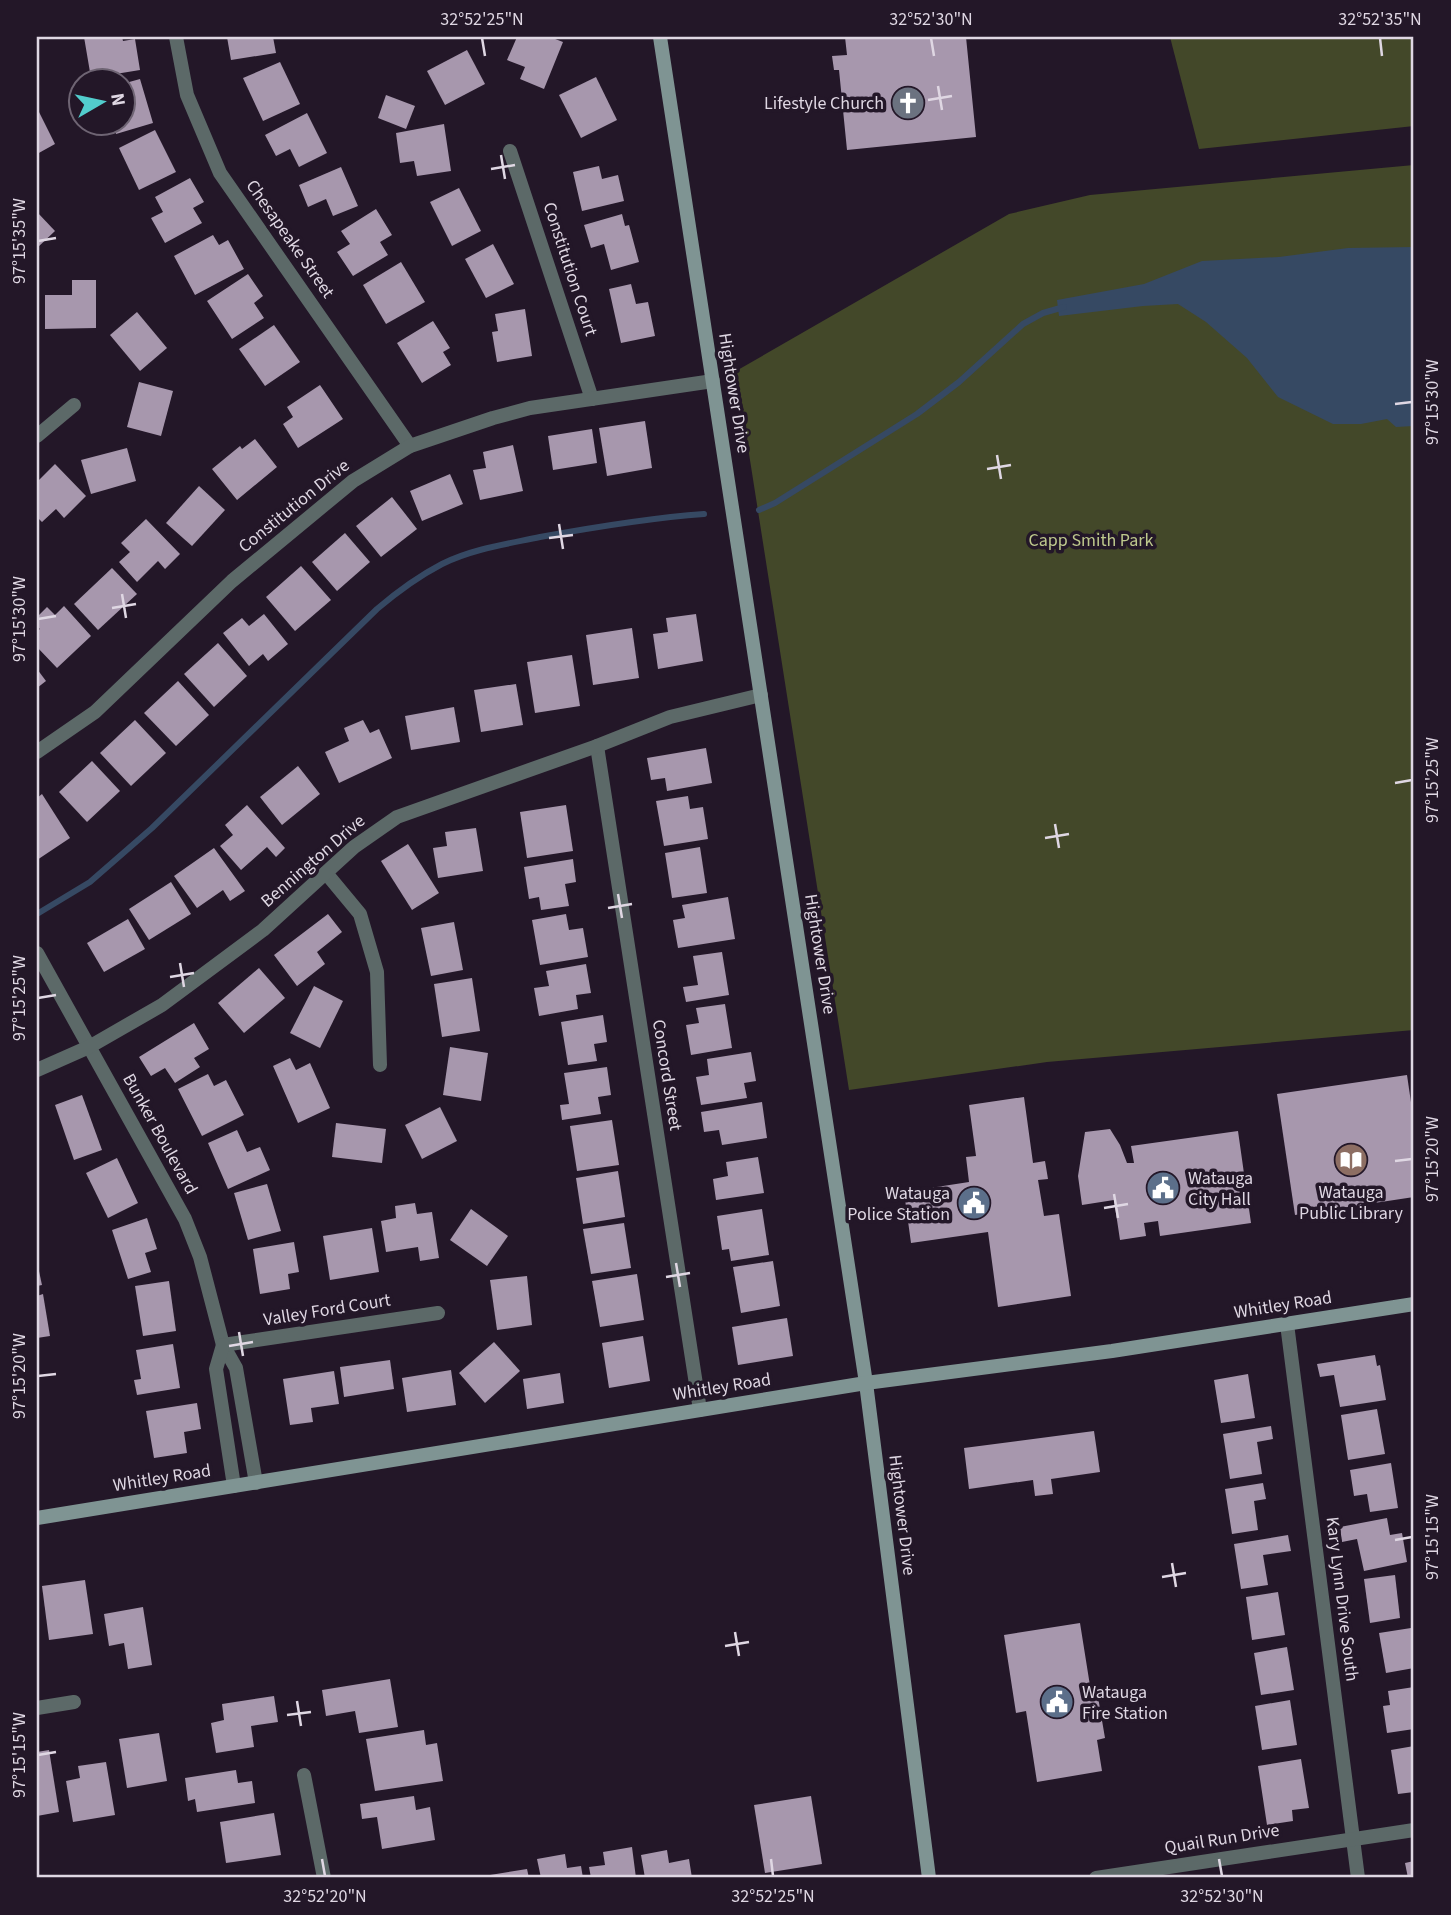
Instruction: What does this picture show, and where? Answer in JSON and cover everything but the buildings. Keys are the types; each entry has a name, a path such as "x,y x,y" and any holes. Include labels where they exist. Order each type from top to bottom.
{"main road":[{"name":"Hightower Drive","path":"660,37 866,1383 929,1878"},
{"name":"Whitley Road","path":"37,1518 866,1383 1112,1351 1414,1304"}],"street":[{"name":"Chesapeake Street","path":"176,37 187,95 220,173 410,446"},
{"name":"Constitution Court","path":"510,151 592,399"},
{"name":"Constitution Drive","path":"37,752 95,712 232,581 353,481 410,446 518,411 713,381"},
{"path":"37,436 74,405"},
{"name":"Bennington Drive","path":"37,1070 89,1046 162,1005 263,930 354,847 397,817 597,746 670,717 761,695"},
{"name":"Concord Street","path":"597,746 700,1410"},
{"path":"326,873 360,914 377,972 380,1065"},
{"name":"Bunker Boulevard","path":"37,953 185,1219 200,1257 223,1345 236,1368 256,1483"},
{"name":"Valley Ford Court","path":"223,1345 438,1313"},
{"name":"Kary Lynn Drive South","path":"1287,1324 1358,1878"},
{"name":"Bunker Boulevard","path":"223,1345 216,1368 234,1486"},
{"path":"37,1708 74,1702"},
{"path":"304,1775 324,1878"},
{"name":"Quail Run Drive","path":"1096,1878 1126,1876 1414,1829"}],"green space":[{"path":"1170,37 1414,37 1414,126 1199,149"},
{"name":"Capp Smith Park","path":"1414,165 1414,1030 1047,1062 849,1090 736,371 1009,214 1090,195"}],"water":[{"path":"1414,247 1414,426 1396,427 1387,419 1361,424 1333,424 1278,397 1247,358 1206,322 1178,304 1059,316 1057,300 1144,284 1202,261 1279,257 1348,248"}],"waterway":[{"path":"759,510 775,503 917,414 959,382 1023,324 1043,313 1064,307"},
{"path":"37,914 90,882 152,828 377,609 425,574 453,559 502,545 622,523 704,514"}],"place":[{"name":"Lifestyle Church","path":"908,103"},
{"name":"Watauga Public Library","path":"1351,1160"},
{"name":"Watauga City Hall","path":"1163,1188"},
{"name":"Watauga Police Station","path":"974,1203"},
{"name":"Watauga Fire Station","path":"1057,1702"}]}
